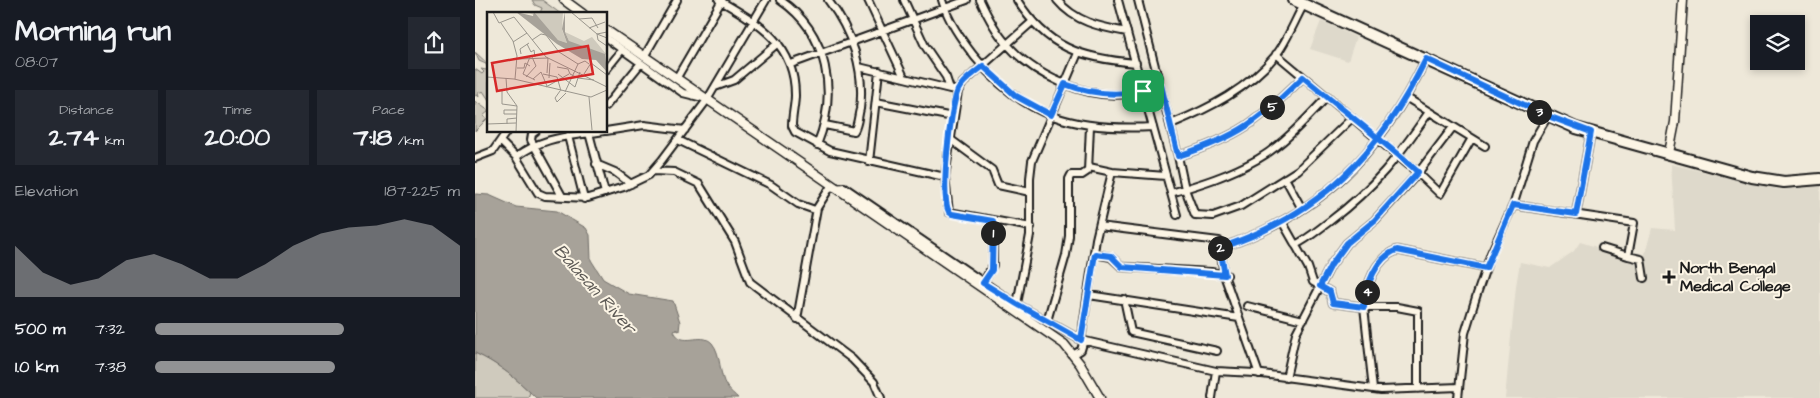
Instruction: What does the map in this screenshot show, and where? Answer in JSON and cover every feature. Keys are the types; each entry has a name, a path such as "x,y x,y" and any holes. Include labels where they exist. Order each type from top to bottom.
{"main road":[{"path":"1299,2 1548,116 1591,132 1769,181 1789,182 1820,179"}],"street":[{"path":"564,0 580,12"},
{"path":"607,105 643,60 677,0"},
{"path":"676,79 721,0 754,20 777,43 791,64 795,96 792,126 795,132 817,145 869,162 945,177"},
{"path":"501,142 515,157 541,195 585,199 631,184 653,171 678,140 715,87 765,0"},
{"path":"780,0 807,26 821,53 829,97 825,125 817,145"},
{"path":"825,125 851,132 857,128 861,91 859,67 853,42 828,0"},
{"path":"868,0 904,77"},
{"path":"904,0 925,46 946,77 950,89"},
{"path":"942,0 944,8 955,28 983,66 1016,96 1051,115 1090,126 1153,127"},
{"path":"791,64 967,0"},
{"path":"980,0 1007,44 1036,68 1065,84 1103,93 1126,94 1161,85"},
{"path":"1017,0 1032,22 1057,43 1078,53 1103,60 1136,63"},
{"path":"1057,0 1069,12 1087,23 1127,32"},
{"path":"1118,0 1177,215"},
{"path":"1138,0 1171,124 1185,189 1195,215 1213,216 1241,206 1298,170 1352,118"},
{"path":"1669,153 1675,122 1683,0"},
{"path":"1171,124 1203,111 1233,94 1276,54 1299,2"},
{"path":"1031,227 949,212 945,177 958,91 1032,22"},
{"path":"607,31 687,95 705,99"},
{"path":"607,39 622,50 676,79 1064,344 1073,355 1099,398"},
{"path":"715,87 734,80 777,43"},
{"path":"607,69 622,50"},
{"path":"1017,304 1031,227 1030,192 1033,161 1078,53"},
{"path":"1276,54 1399,155 1441,194 1472,138"},
{"path":"1259,374 1239,318 1220,248 1283,223 1333,187 1352,170 1379,139 1407,98 1426,59"},
{"path":"859,67 958,91"},
{"path":"869,162 879,71"},
{"path":"1178,156 1216,144 1242,131 1269,111 1303,77"},
{"path":"1171,193 1222,177 1259,159 1287,137 1327,97"},
{"path":"1407,98 1485,146"},
{"path":"876,102 953,118"},
{"path":"1295,245 1356,201 1373,186 1399,155 1429,112"},
{"path":"1458,398 1465,333 1486,268 1513,205 1533,140 1548,116"},
{"path":"607,131 644,125 685,130"},
{"path":"1047,321 1066,255 1069,236 1069,179 1071,175 1086,174 1089,167 1090,126"},
{"path":"1286,378 1296,333 1331,265 1347,243 1375,220 1418,172 1453,127"},
{"path":"475,158 493,151 506,132"},
{"path":"535,132 532,137 533,145 562,196"},
{"path":"1576,214 1591,132"},
{"path":"515,157 533,145 587,133 605,194"},
{"path":"568,136 585,199"},
{"path":"950,139 992,170 998,186 1030,192"},
{"path":"678,140 771,185 807,209 817,208"},
{"path":"596,164 615,172 631,184"},
{"path":"1089,167 1112,172 1166,176"},
{"path":"653,171 674,172 699,184 735,242 750,282 852,359 874,382 881,398"},
{"path":"1073,355 1081,350 1099,226 1112,172"},
{"path":"1285,178 1302,209"},
{"path":"797,319 817,208 833,187 843,186 983,283 1083,340 1216,371 1259,374 1373,389 1459,387"},
{"path":"1513,205 1634,223 1628,256"},
{"path":"983,283 992,270 993,221"},
{"path":"1283,223 1309,268 1313,282 1330,292 1333,303 1364,307 1397,307 1418,312 1418,389"},
{"path":"1099,226 1219,241"},
{"path":"1602,248 1641,259 1644,278"},
{"path":"1373,389 1364,307 1370,281 1383,258 1397,250 1486,268"},
{"path":"1095,254 1111,256 1122,267 1227,275"},
{"path":"1089,295 1239,318"},
{"path":"1124,299 1131,332 1217,351"},
{"path":"1247,306 1303,320"},
{"path":"1212,398 1216,371"}],"shaded area":[{"path":"532,0 542,0 558,12 540,12 542,8 535,5"},
{"path":"1321,21 1356,37 1348,61 1310,49"},
{"path":"475,52 487,63 487,66 479,61"},
{"path":"475,69 482,74 484,72 481,69 486,70 487,97 483,91 478,93 479,97 475,96"},
{"path":"475,101 487,110 487,113 483,116 487,119 475,131"},
{"name":"North Bengal Medical College","path":"1671,164 1781,190 1820,186 1820,398 1505,398 1520,262 1550,268 1574,251 1580,242 1643,261 1652,228 1675,230"},
{"path":"475,353 498,366 530,392 528,398 475,398"}],"water":[{"name":"Balasan River","path":"475,194 489,195 516,207 557,211 586,228 590,235 591,260 603,279 629,294 673,301 680,322 679,331 675,329 674,331 677,336 687,340 708,340 712,343 717,353 724,382 738,398 536,398 507,372 475,353"}],"place":[{"name":"North Bengal Medical College","path":"1669,277"}],"route":[{"path":"1143,91 1126,94 1103,93 1065,84 1051,115 1025,102 1006,89 983,66 963,83 958,91 945,177 946,205 952,214 993,221 992,270 983,283 1081,340 1095,254 1111,256 1122,267 1211,272 1225,275 1220,248 1283,223 1333,187 1352,170 1379,139 1407,98 1426,59 1563,123 1591,132 1576,214 1513,205 1491,252 1486,268 1397,250 1383,258 1377,268 1370,281 1364,307 1333,303 1330,292 1320,286 1331,265 1347,243 1375,220 1418,172 1399,155 1379,139 1352,118 1303,77 1269,111 1242,131 1216,144 1178,156 1161,85 1143,91"}]}
